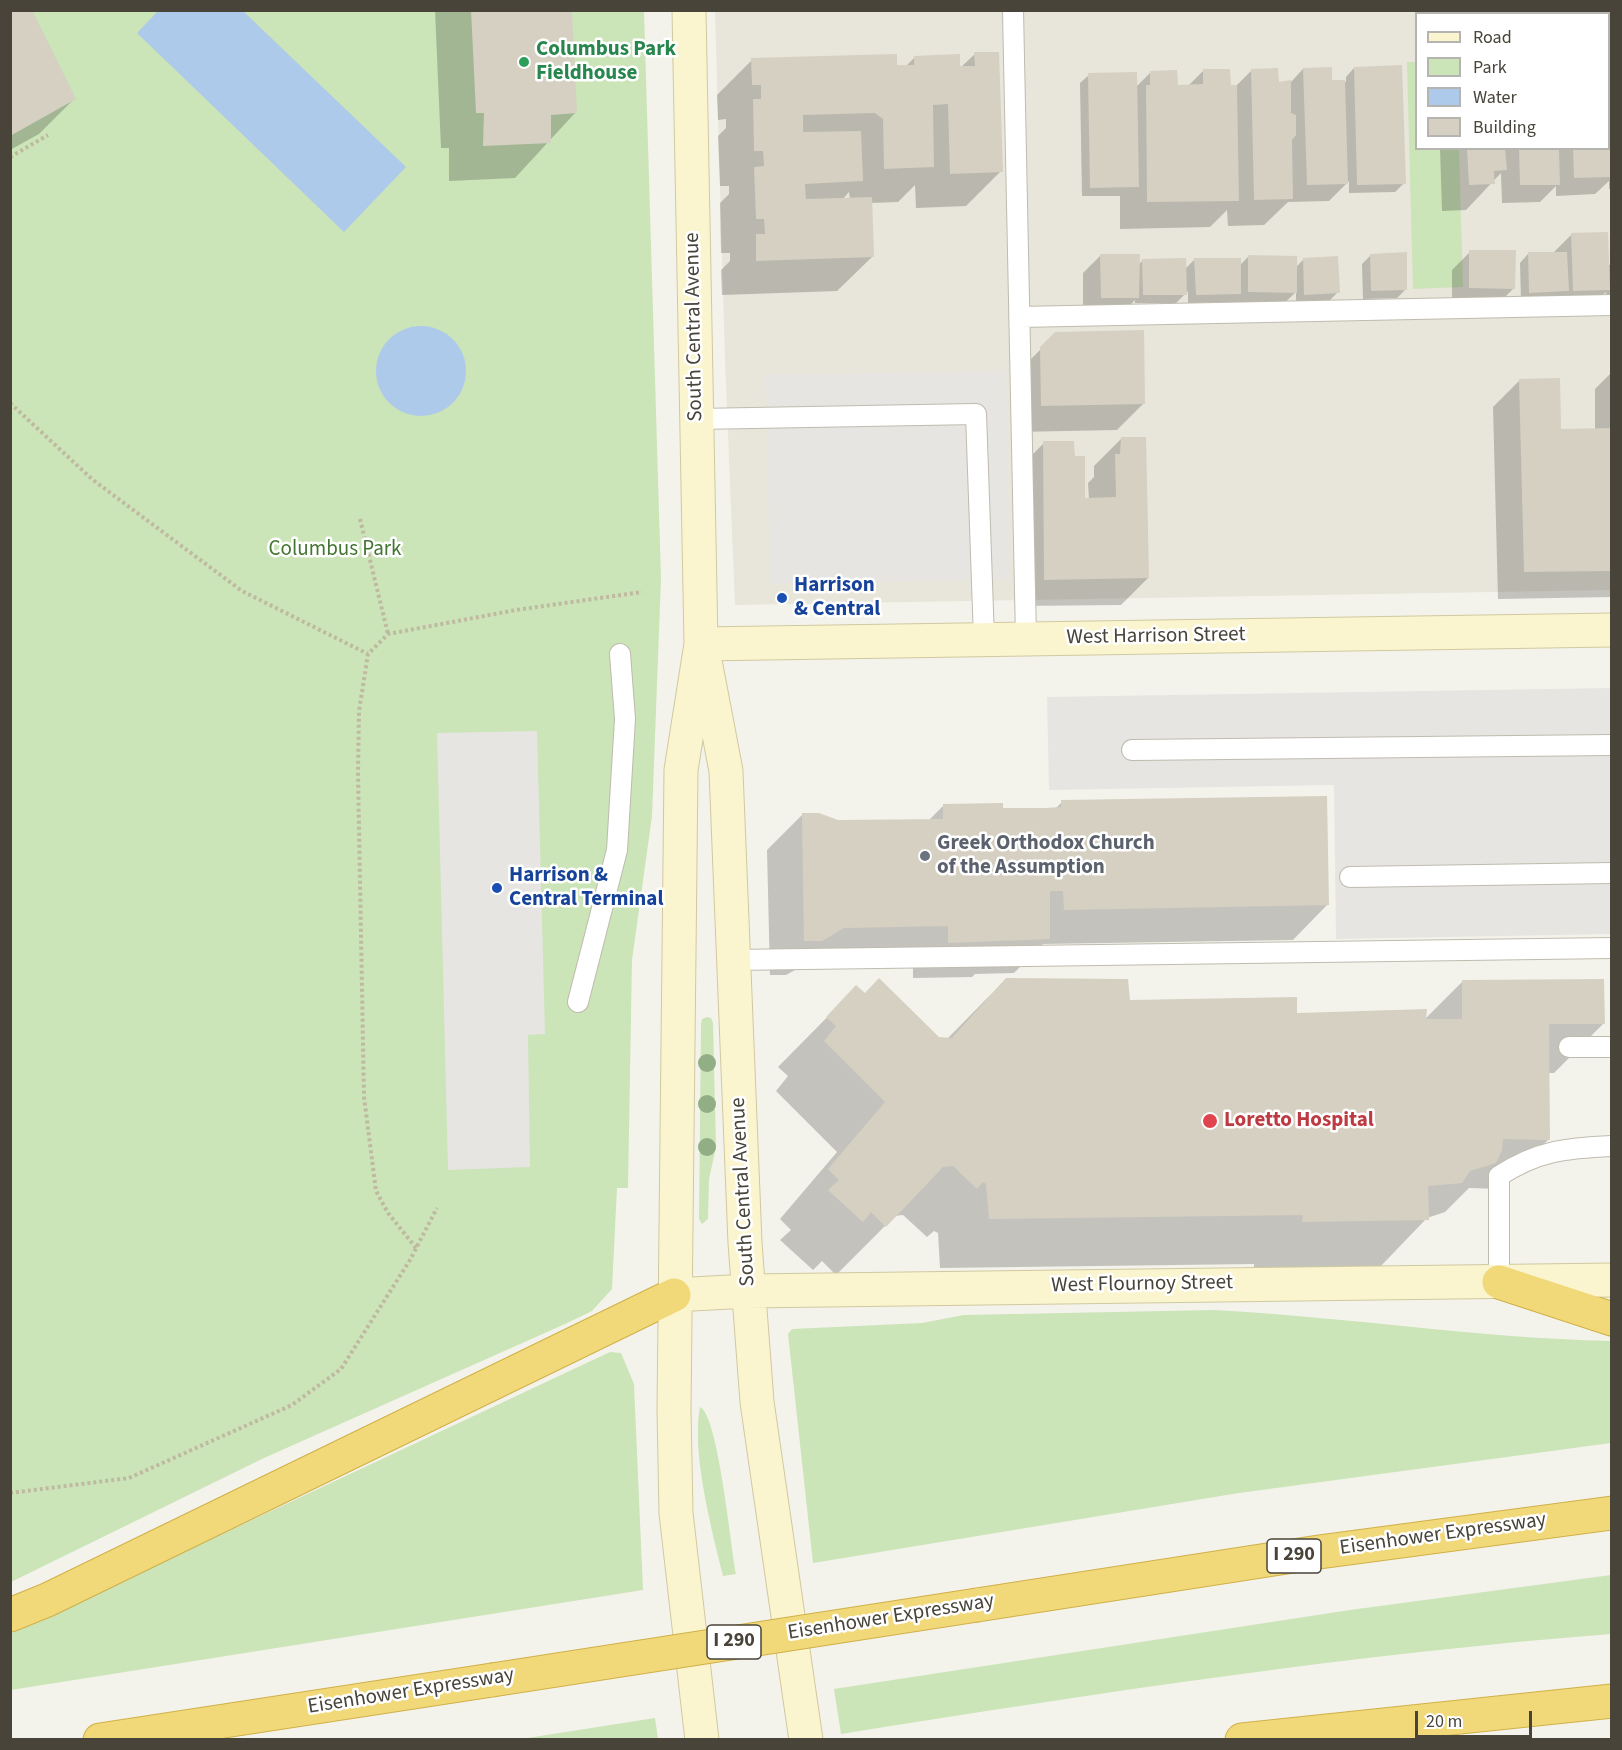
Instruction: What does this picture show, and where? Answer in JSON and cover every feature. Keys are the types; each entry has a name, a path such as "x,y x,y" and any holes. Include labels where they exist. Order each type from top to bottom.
{"highway":[{"path":"1499,1282 1611,1319"},
{"path":"10,1615 47,1600 674,1295"},
{"name":"Eisenhower Expressway","path":"100,1740 1319,1552 1611,1513"},
{"path":"1242,1740 1611,1701"}],"street":[{"name":"South Central Avenue","path":"689,10 701,644 681,770 674,1295 676,1514 702,1740"},
{"name":"West Harrison Street","path":"701,644 1611,630"},
{"name":"South Central Avenue","path":"701,644 726,771 732,960 748,1291 757,1402 806,1740"},
{"name":"West Flournoy Street","path":"674,1295 748,1291 1611,1280"}],"lane":[{"path":"1013,10 1026,639"},
{"path":"1019,317 1611,305"},
{"path":"697,419 976,414 984,639"},
{"path":"578,1002 617,850 625,719 620,654"},
{"path":"1132,750 1611,745"},
{"path":"1350,877 1611,873"},
{"path":"732,960 1611,948"},
{"path":"1569,1047 1611,1047"},
{"path":"1499,1282 1499,1176 1524,1160 1572,1148 1611,1146"}],"path":[{"path":"10,157 48,135"},
{"path":"10,403 93,480 242,591 368,654"},
{"path":"360,519 388,634"},
{"path":"416,1248 388,1214 376,1191 364,1097 358,772 359,711 368,654 388,634 516,610 642,592"},
{"path":"10,1493 129,1478 292,1405 341,1369 416,1248 437,1208"}],"shaded area":[{"path":"715,11 1611,11 1611,590 735,605"},
{"path":"1006,371 1010,579 770,584 766,375"},
{"path":"1611,688 1611,934 1336,939 1334,785 1049,790 1047,697"},
{"path":"537,731 545,1034 528,1035 530,1167 448,1170 437,733"}],"green space":[{"name":"Columbus Park","path":"11,11 644,11 661,579 652,816 632,960 628,1188 617,1188 612,1289 592,1311 264,1458 11,1582"},
{"path":"1407,62 1415,62 1415,150 1459,150 1463,287 1413,289"},
{"path":"711,1018 713,1023 716,1147 709,1179 708,1219 702,1224 699,1219 701,1024 702,1019"},
{"path":"1214,1310 1512,1336 1611,1341 1611,1443 1239,1493 813,1563 788,1334 792,1329 922,1323 964,1315"},
{"path":"610,1352 621,1353 634,1384 643,1590 11,1690 11,1633"},
{"path":"700,1407 707,1415 718,1456 736,1574 723,1576 704,1492 698,1446"},
{"path":"1611,1575 1611,1634 1418,1652 1225,1676 841,1734 834,1689 1350,1610"},
{"path":"655,1718 658,1739 521,1739"}],"water":[{"path":"158,11 243,11 406,167 344,232 137,33"},
{"path":"421,326 438,330 453,339 462,354 466,371 462,388 453,403 438,412 421,416 404,412 389,403 380,388 376,371 380,354 389,339 404,330"}],"building":[{"path":"10,10 32,10 76,99 10,136"},
{"name":"Columbus Park Fieldhouse","path":"471,10 572,10 577,113 551,115 551,143 483,146 484,113 476,113"},
{"path":"974,52 999,52 1003,172 950,174 948,104 933,105 934,167 884,169 883,119 875,113 803,115 803,132 861,131 863,181 805,184 806,199 872,197 874,257 756,261 756,234 765,234 764,219 756,219 754,167 764,166 763,151 754,151 753,99 761,99 761,85 752,85 751,58 897,54 897,65 914,65 914,56 960,54 960,66 975,66"},
{"path":"1611,58 1612,177 1574,178 1573,150 1610,150"},
{"path":"1402,65 1406,184 1357,185 1354,67"},
{"path":"1332,67 1332,80 1345,80 1348,184 1307,185 1303,68"},
{"path":"1278,68 1279,82 1291,80 1291,113 1296,115 1296,135 1292,140 1293,199 1254,200 1251,69"},
{"path":"1203,69 1230,69 1231,85 1237,85 1239,201 1147,202 1146,85 1150,85 1150,71 1177,70 1178,85 1203,84"},
{"path":"1137,72 1139,187 1090,188 1088,73"},
{"path":"1467,150 1505,150 1507,170 1494,171 1495,184 1469,185"},
{"path":"1519,150 1559,150 1560,185 1520,185"},
{"path":"1608,232 1610,290 1573,291 1571,233"},
{"path":"1469,250 1516,250 1515,289 1469,288"},
{"path":"1407,252 1407,290 1371,291 1370,254"},
{"path":"1528,252 1567,252 1569,291 1529,293"},
{"path":"1100,254 1140,254 1139,298 1101,298"},
{"path":"1248,255 1297,256 1297,293 1248,292"},
{"path":"1338,256 1340,293 1304,295 1303,258"},
{"path":"1186,258 1187,295 1143,295 1142,259"},
{"path":"1194,258 1241,258 1241,294 1196,295"},
{"path":"1144,330 1145,404 1041,406 1040,347 1055,332"},
{"path":"1560,378 1561,429 1612,428 1612,571 1524,572 1519,379"},
{"path":"1121,437 1146,437 1149,578 1044,580 1043,441 1074,441 1075,456 1085,456 1085,498 1116,497 1115,454 1120,454"},
{"path":"1327,796 1329,905 1064,910 1063,891 1050,891 1050,939 948,943 948,926 844,928 822,941 804,941 802,813 819,813 838,820 943,819 943,804 1003,803 1003,808 1046,808 1061,807 1061,800"},
{"name":"Loretto Hospital","path":"879,978 939,1037 952,1038 1006,978 1128,979 1130,1000 1297,997 1297,1013 1427,1009 1426,1019 1462,1019 1462,980 1604,979 1605,1024 1549,1024 1550,1140 1503,1139 1502,1150 1496,1163 1470,1171 1462,1183 1428,1186 1429,1220 1302,1222 1303,1215 989,1219 986,1184 983,1182 977,1189 953,1166 943,1167 886,1227 871,1212 863,1222 828,1190 839,1180 828,1169 885,1102 824,1041 836,1026 826,1017 856,985 865,993"}],"place":[{"name":"Columbus Park Fieldhouse","path":"524,62"},
{"name":"Harrison & Central","path":"782,598"},
{"name":"Greek Orthodox Church of the Assumption","path":"925,856"},
{"name":"Harrison & Central Terminal","path":"497,888"},
{"name":"Loretto Hospital","path":"1210,1121"}]}
